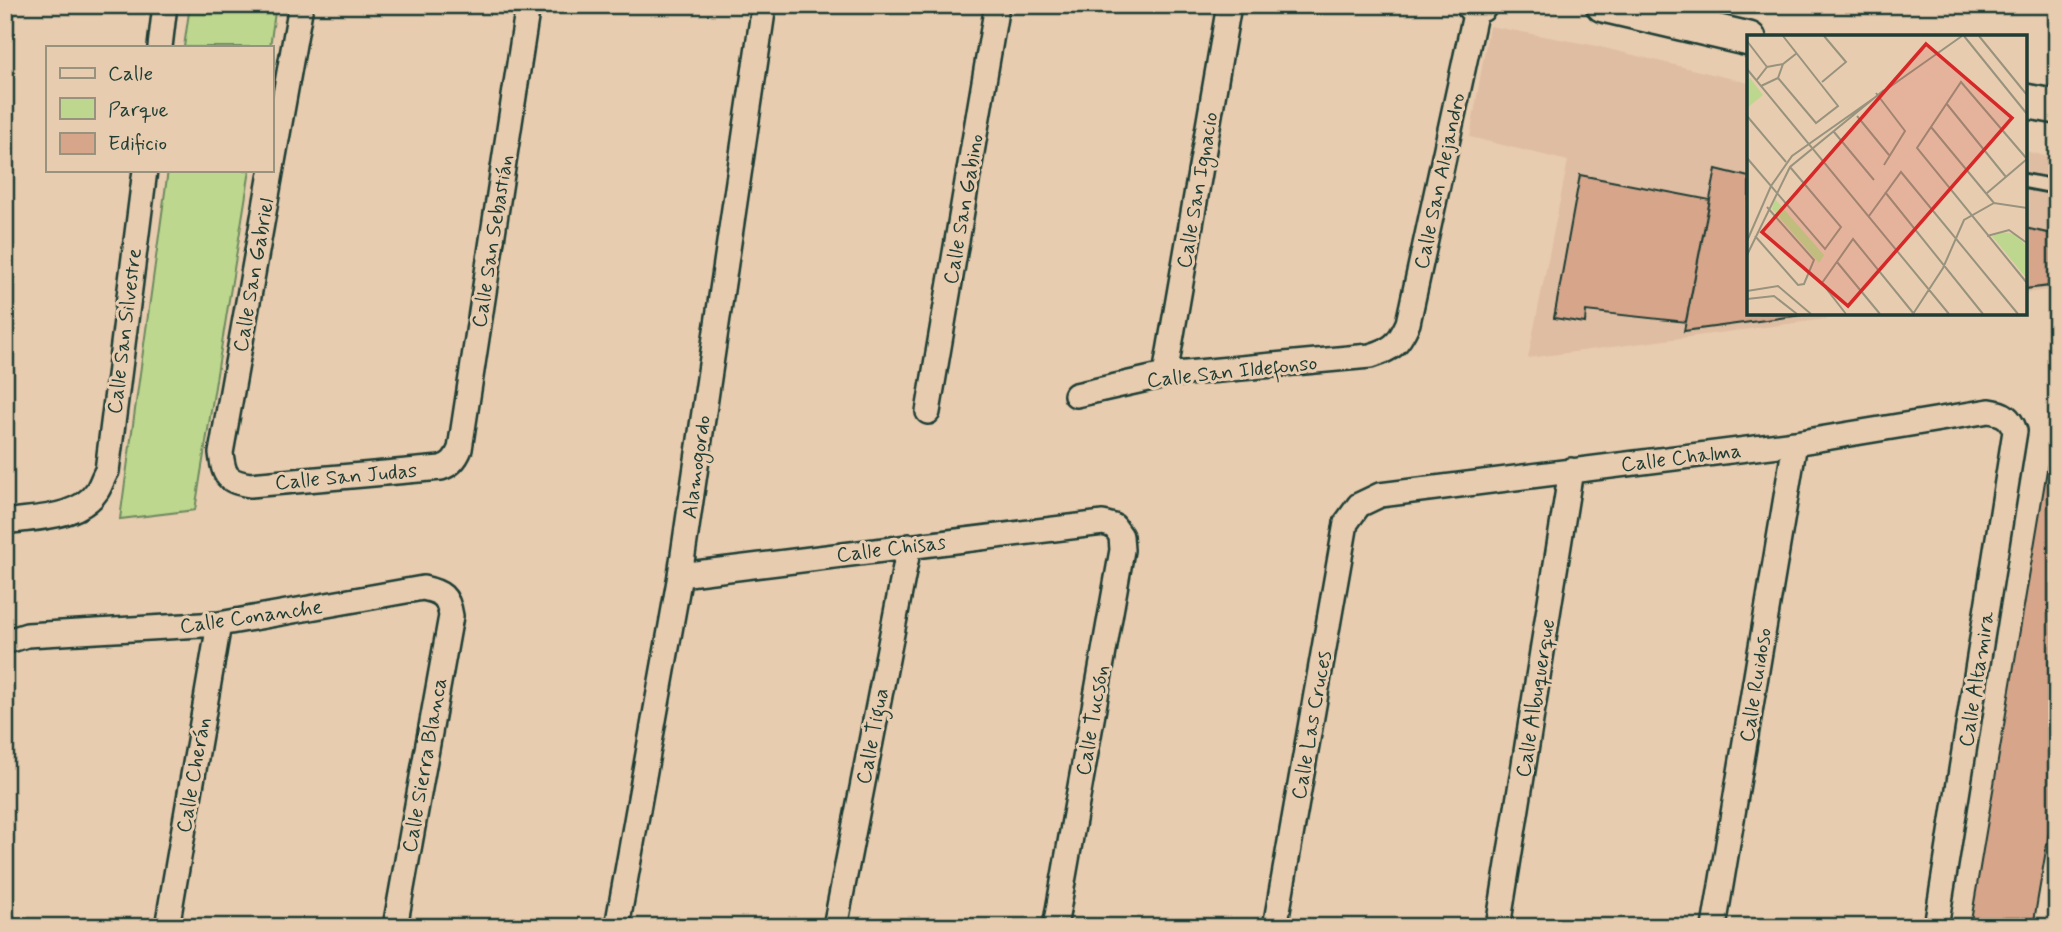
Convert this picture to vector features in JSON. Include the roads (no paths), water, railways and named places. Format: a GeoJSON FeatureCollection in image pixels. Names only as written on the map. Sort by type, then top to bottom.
{"type":"FeatureCollection","features":[{"type":"Feature","properties":{"kind":"street"},"geometry":{"type":"LineString","coordinates":[[160,46],[165,5]]}},
{"type":"Feature","properties":{"kind":"street","name":"Calle San Gabriel"},"geometry":{"type":"LineString","coordinates":[[273,162],[301,5]]}},
{"type":"Feature","properties":{"kind":"street","name":"Calle San Sebastián"},"geometry":{"type":"LineString","coordinates":[[441,468],[449,466],[460,449],[528,5]]}},
{"type":"Feature","properties":{"kind":"street","name":"Alamogordo"},"geometry":{"type":"LineString","coordinates":[[617,927],[680,575],[764,5]]}},
{"type":"Feature","properties":{"kind":"street","name":"Calle San Gabino"},"geometry":{"type":"LineString","coordinates":[[928,412],[997,5]]}},
{"type":"Feature","properties":{"kind":"street","name":"Calle San Ignacio"},"geometry":{"type":"LineString","coordinates":[[1165,375],[1229,5]]}},
{"type":"Feature","properties":{"kind":"street","name":"Calle San Alejandro"},"geometry":{"type":"LineString","coordinates":[[1389,351],[1401,340],[1408,323],[1477,5]]}},
{"type":"Feature","properties":{"kind":"street"},"geometry":{"type":"LineString","coordinates":[[1603,5],[1747,39]]}},
{"type":"Feature","properties":{"kind":"street"},"geometry":{"type":"LineString","coordinates":[[2027,101],[2057,107]]}},
{"type":"Feature","properties":{"kind":"street","name":"Calle San Silvestre"},"geometry":{"type":"LineString","coordinates":[[5,522],[72,511],[84,505],[97,491],[107,471],[145,172]]}},
{"type":"Feature","properties":{"kind":"street","name":"Calle San Gabriel"},"geometry":{"type":"LineString","coordinates":[[250,485],[233,482],[223,471],[221,453],[271,172]]}},
{"type":"Feature","properties":{"kind":"street","name":"Calle San Ildefonso"},"geometry":{"type":"LineString","coordinates":[[1076,395],[1165,375],[1370,356],[1389,351]]}},
{"type":"Feature","properties":{"kind":"street","name":"Calle Chalma"},"geometry":{"type":"LineString","coordinates":[[1346,523],[1359,505],[1380,495],[1795,443],[1989,411],[2003,413],[2011,421],[2015,431]]}},
{"type":"Feature","properties":{"kind":"street","name":"Calle Altamira"},"geometry":{"type":"LineString","coordinates":[[1936,927],[2015,431]]}},
{"type":"Feature","properties":{"kind":"street","name":"Calle Ruidoso"},"geometry":{"type":"LineString","coordinates":[[1714,927],[1795,443]]}},
{"type":"Feature","properties":{"kind":"street","name":"Calle San Judas"},"geometry":{"type":"LineString","coordinates":[[250,485],[441,468]]}},
{"type":"Feature","properties":{"kind":"street","name":"Calle Albuquerque"},"geometry":{"type":"LineString","coordinates":[[1498,927],[1571,470]]}},
{"type":"Feature","properties":{"kind":"street","name":"Calle Chisas"},"geometry":{"type":"LineString","coordinates":[[680,575],[1103,523]]}},
{"type":"Feature","properties":{"kind":"street","name":"Calle Tucsón"},"geometry":{"type":"LineString","coordinates":[[1055,927],[1122,550],[1121,537],[1114,526],[1103,523]]}},
{"type":"Feature","properties":{"kind":"street","name":"Calle Las Cruces"},"geometry":{"type":"LineString","coordinates":[[1275,927],[1346,523]]}},
{"type":"Feature","properties":{"kind":"street","name":"Calle Tigua"},"geometry":{"type":"LineString","coordinates":[[835,927],[909,546]]}},
{"type":"Feature","properties":{"kind":"street","name":"Calle Conanche"},"geometry":{"type":"LineString","coordinates":[[6,642],[27,635],[219,624],[423,588],[438,591],[449,603]]}},
{"type":"Feature","properties":{"kind":"street","name":"Calle Sierra Blanca"},"geometry":{"type":"LineString","coordinates":[[395,927],[450,616],[449,603]]}},
{"type":"Feature","properties":{"kind":"street","name":"Calle Cherán"},"geometry":{"type":"LineString","coordinates":[[167,927],[219,624]]}},
{"type":"Feature","properties":{"kind":"lane"},"geometry":{"type":"LineString","coordinates":[[2027,181],[2057,187]]}}]}
